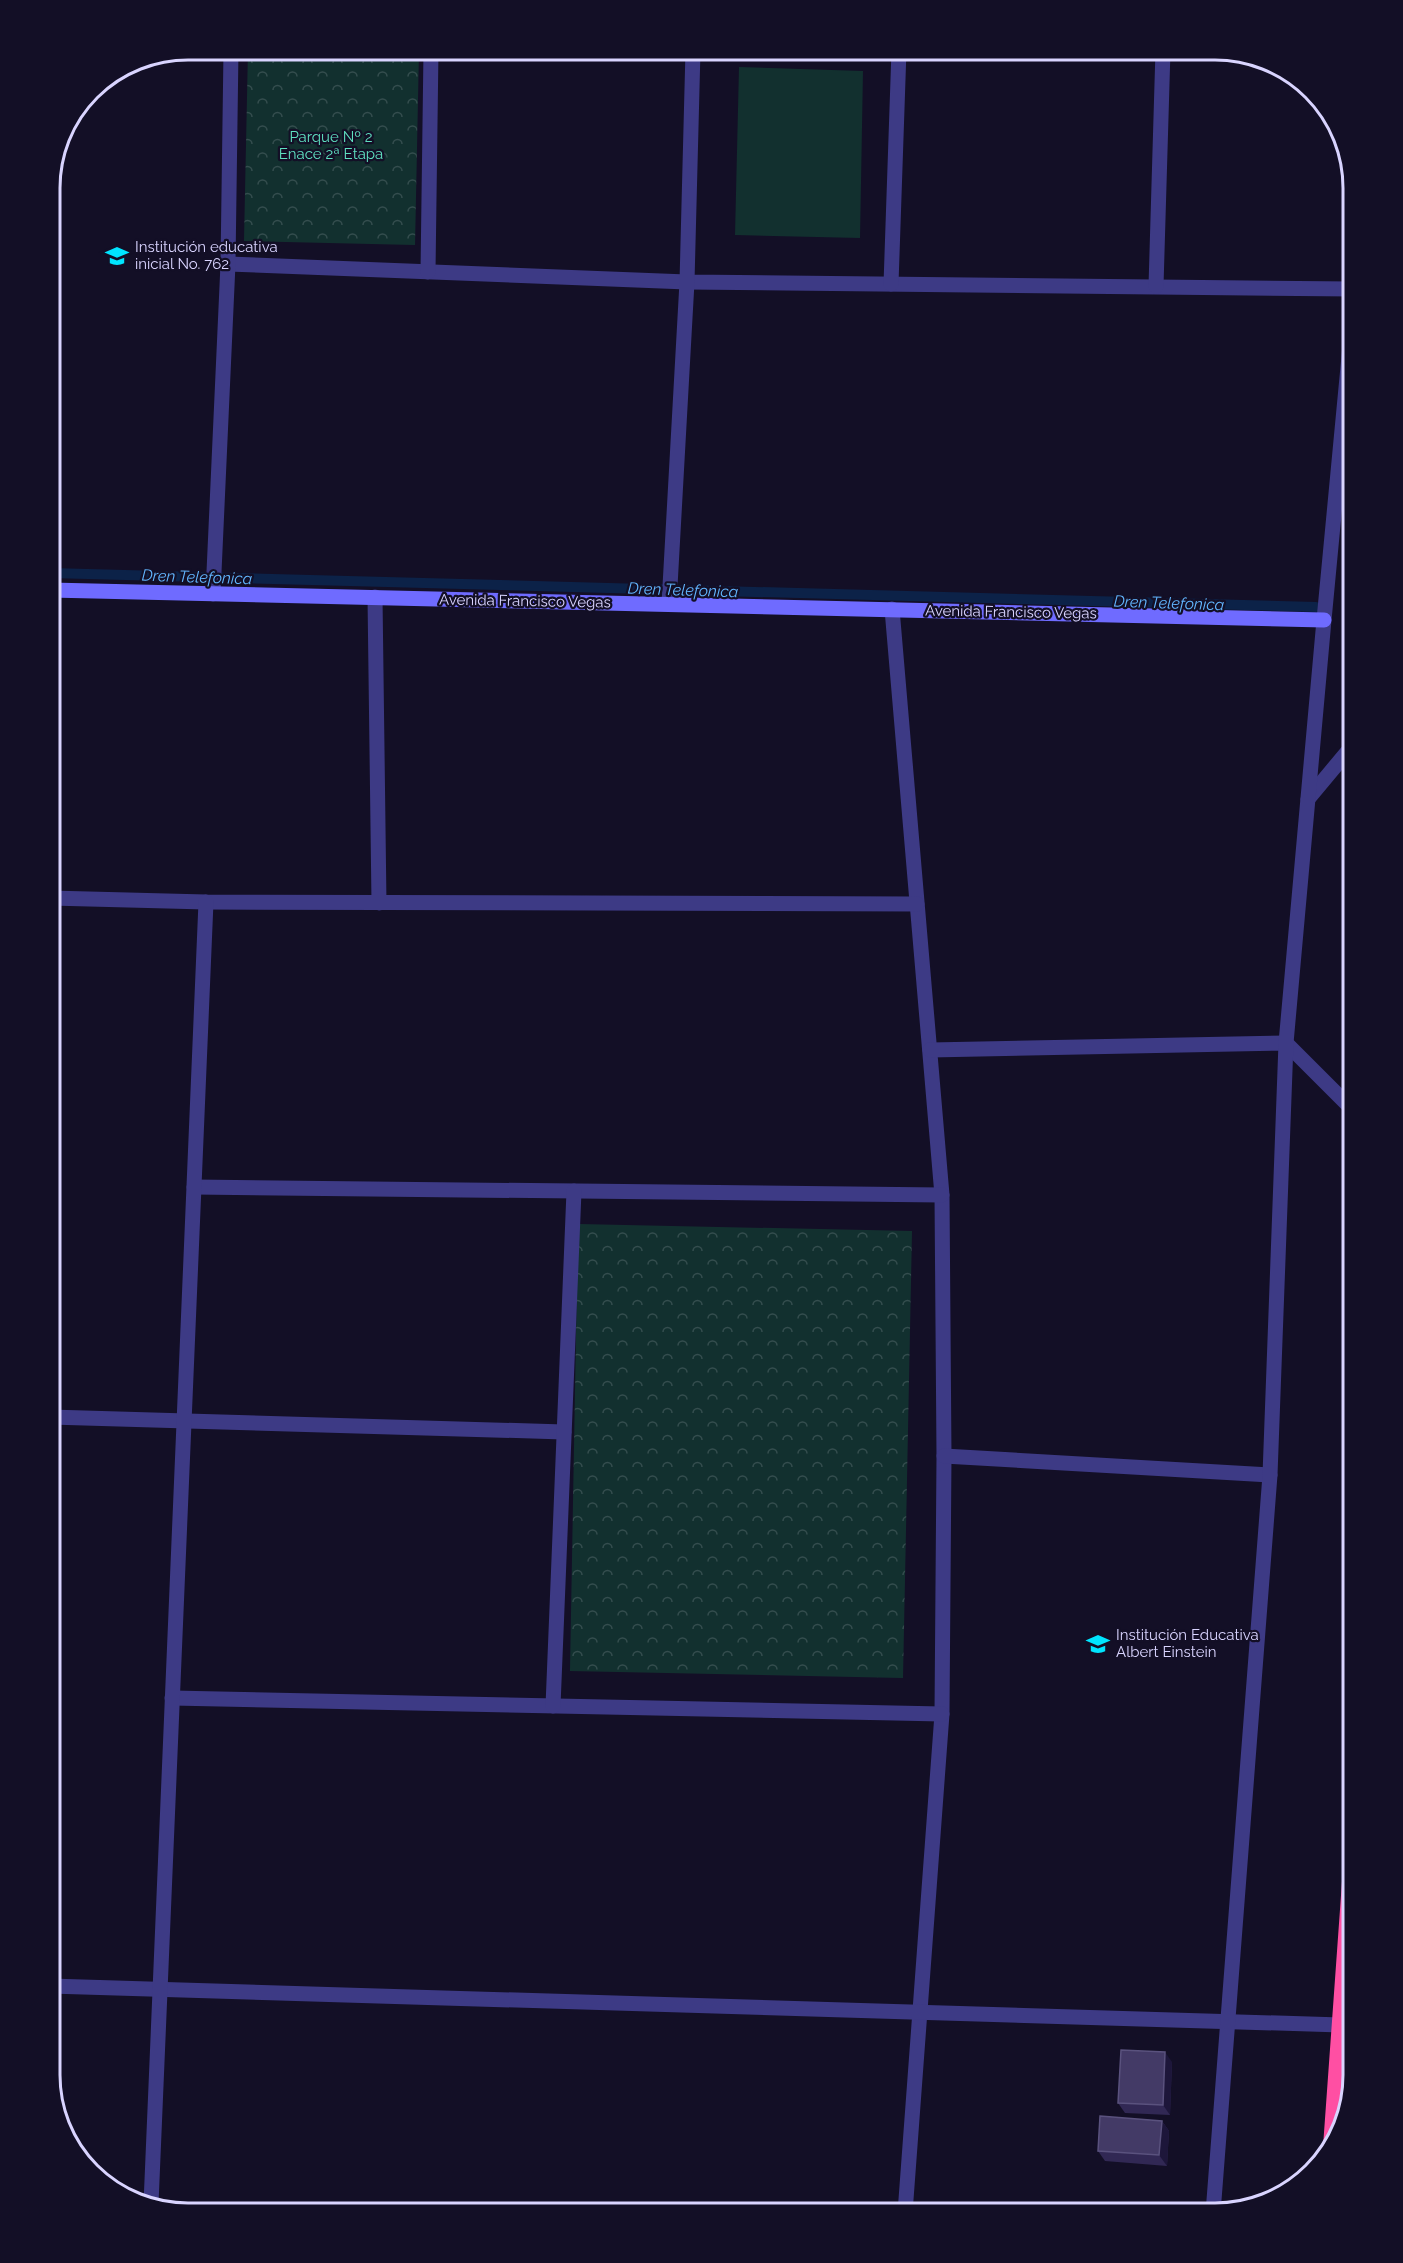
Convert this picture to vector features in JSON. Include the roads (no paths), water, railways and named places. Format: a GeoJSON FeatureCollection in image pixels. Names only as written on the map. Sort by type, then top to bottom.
{"type":"FeatureCollection","features":[{"type":"Feature","properties":{"kind":"highway"},"geometry":{"type":"LineString","coordinates":[[1334,2122],[1343,1996]]}},
{"type":"Feature","properties":{"kind":"street"},"geometry":{"type":"LineString","coordinates":[[213,594],[228,264],[231,60]]}},
{"type":"Feature","properties":{"kind":"street"},"geometry":{"type":"LineString","coordinates":[[428,272],[431,60]]}},
{"type":"Feature","properties":{"kind":"street"},"geometry":{"type":"LineString","coordinates":[[669,604],[687,282],[693,60]]}},
{"type":"Feature","properties":{"kind":"street"},"geometry":{"type":"LineString","coordinates":[[891,284],[898,60]]}},
{"type":"Feature","properties":{"kind":"street"},"geometry":{"type":"LineString","coordinates":[[1156,286],[1162,60]]}},
{"type":"Feature","properties":{"kind":"street"},"geometry":{"type":"LineString","coordinates":[[228,264],[687,282],[1343,289]]}},
{"type":"Feature","properties":{"kind":"street"},"geometry":{"type":"LineString","coordinates":[[1214,2203],[1270,1475],[1286,1043],[1343,420]]}},
{"type":"Feature","properties":{"kind":"street","name":"Avenida Francisco Vegas"},"geometry":{"type":"LineString","coordinates":[[60,590],[1324,620]]}},
{"type":"Feature","properties":{"kind":"street"},"geometry":{"type":"LineString","coordinates":[[375,597],[379,903]]}},
{"type":"Feature","properties":{"kind":"street"},"geometry":{"type":"LineString","coordinates":[[892,609],[942,1195],[944,1456],[942,1714],[918,2012],[906,2203]]}},
{"type":"Feature","properties":{"kind":"street"},"geometry":{"type":"LineString","coordinates":[[1308,799],[1343,757]]}},
{"type":"Feature","properties":{"kind":"street"},"geometry":{"type":"LineString","coordinates":[[60,898],[206,902],[917,904]]}},
{"type":"Feature","properties":{"kind":"street"},"geometry":{"type":"LineString","coordinates":[[151,2197],[206,902]]}},
{"type":"Feature","properties":{"kind":"street"},"geometry":{"type":"LineString","coordinates":[[930,1050],[1286,1043],[1343,1100]]}},
{"type":"Feature","properties":{"kind":"street"},"geometry":{"type":"LineString","coordinates":[[194,1187],[942,1195]]}},
{"type":"Feature","properties":{"kind":"street"},"geometry":{"type":"LineString","coordinates":[[553,1706],[574,1191]]}},
{"type":"Feature","properties":{"kind":"street"},"geometry":{"type":"LineString","coordinates":[[60,1417],[564,1432]]}},
{"type":"Feature","properties":{"kind":"street"},"geometry":{"type":"LineString","coordinates":[[944,1456],[1270,1475]]}},
{"type":"Feature","properties":{"kind":"street"},"geometry":{"type":"LineString","coordinates":[[172,1698],[942,1714]]}},
{"type":"Feature","properties":{"kind":"street"},"geometry":{"type":"LineString","coordinates":[[60,1986],[1341,2025]]}},
{"type":"Feature","properties":{"kind":"waterway","name":"Dren Telefonica"},"geometry":{"type":"LineString","coordinates":[[60,573],[1316,607]]}},
{"type":"Feature","properties":{"kind":"place","name":"Institución educativa inicial No. 762"},"geometry":{"type":"Point","coordinates":[117,256]}},
{"type":"Feature","properties":{"kind":"place","name":"Institución Educativa Albert Einstein"},"geometry":{"type":"Point","coordinates":[1098,1644]}},
{"type":"Feature","properties":{"kind":"park label","name":"Parque Nº 2 Enace 2ª Etapa"},"geometry":{"type":"Point","coordinates":[331,146]}}]}
